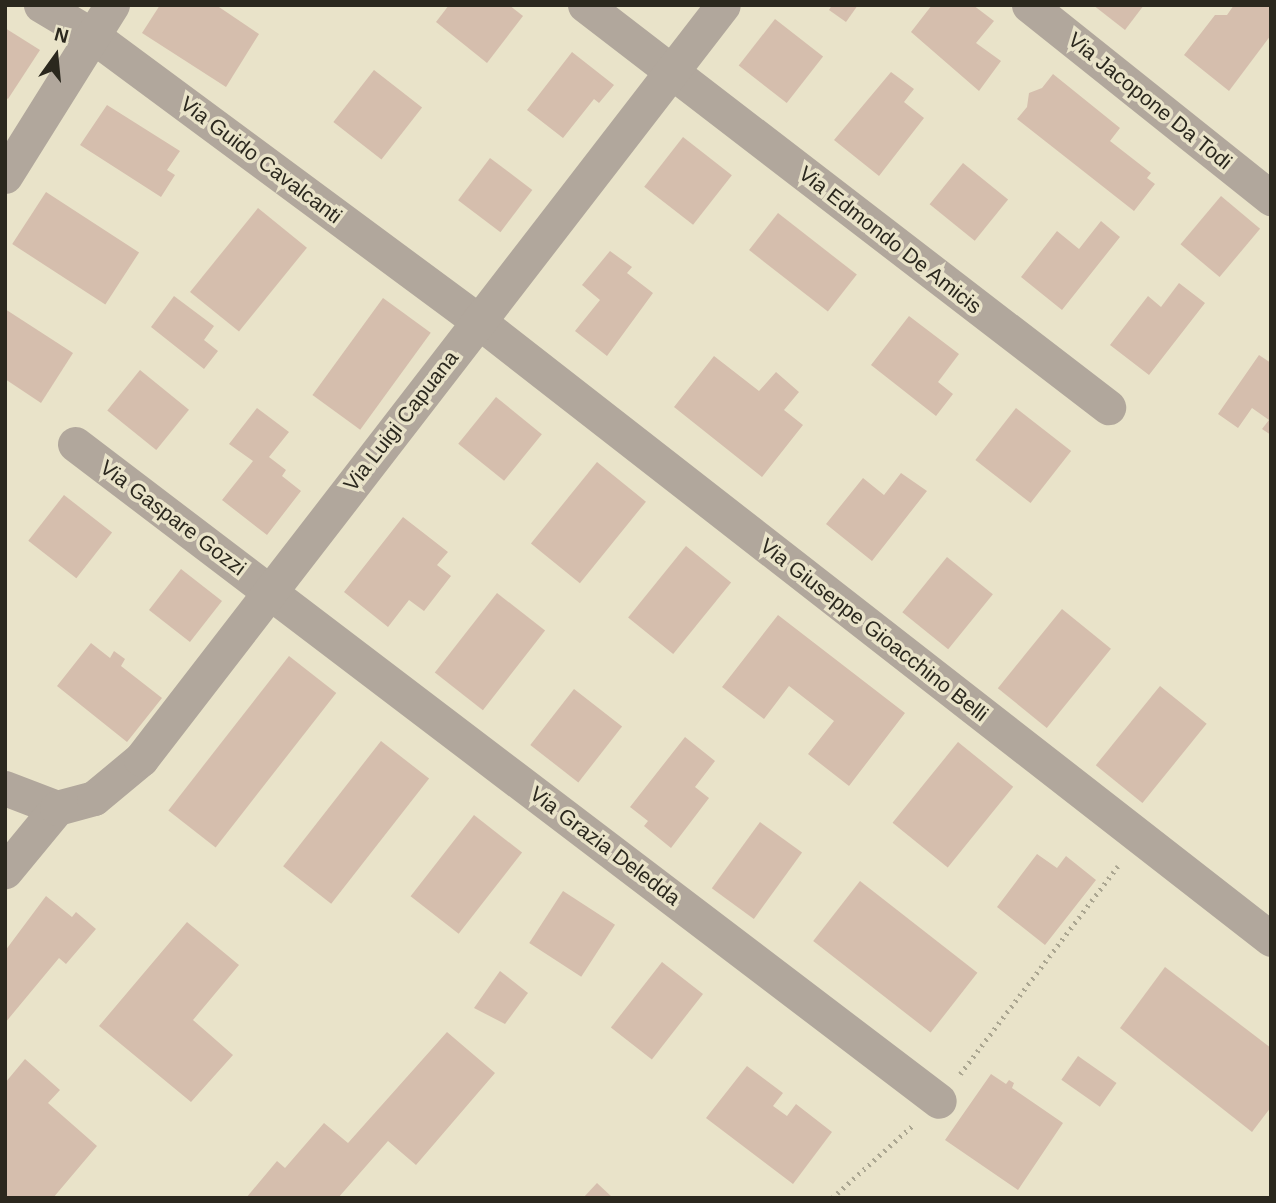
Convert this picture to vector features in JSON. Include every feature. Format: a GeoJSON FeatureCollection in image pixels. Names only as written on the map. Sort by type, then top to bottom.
{"type":"FeatureCollection","features":[{"type":"Feature","properties":{"kind":"street","name":"Via Guido Cavalcanti"},"geometry":{"type":"LineString","coordinates":[[41,5],[93,36],[478,321]]}},
{"type":"Feature","properties":{"kind":"street"},"geometry":{"type":"LineString","coordinates":[[5,176],[112,5]]}},
{"type":"Feature","properties":{"kind":"street","name":"Via Edmondo De Amicis"},"geometry":{"type":"LineString","coordinates":[[584,5],[1108,407]]}},
{"type":"Feature","properties":{"kind":"street","name":"Via Luigi Capuana"},"geometry":{"type":"LineString","coordinates":[[57,808],[94,797],[141,759],[723,5]]}},
{"type":"Feature","properties":{"kind":"street","name":"Via Jacopone Da Todi"},"geometry":{"type":"LineString","coordinates":[[1029,5],[1271,198]]}},
{"type":"Feature","properties":{"kind":"street","name":"Via Giuseppe Gioacchino Belli"},"geometry":{"type":"LineString","coordinates":[[478,321],[1271,939]]}},
{"type":"Feature","properties":{"kind":"street","name":"Via Gaspare Gozzi"},"geometry":{"type":"LineString","coordinates":[[75,444],[270,592]]}},
{"type":"Feature","properties":{"kind":"street","name":"Via Grazia Deledda"},"geometry":{"type":"LineString","coordinates":[[270,592],[939,1101]]}},
{"type":"Feature","properties":{"kind":"street"},"geometry":{"type":"LineString","coordinates":[[5,788],[57,808],[5,871]]}},
{"type":"Feature","properties":{"kind":"path"},"geometry":{"type":"LineString","coordinates":[[832,1198],[939,1101],[1140,837]]}},
{"type":"Feature","properties":{"kind":"building"},"geometry":{"type":"Polygon","coordinates":[[[160,5],[216,5],[259,34],[226,87],[142,33],[160,5]]]}},
{"type":"Feature","properties":{"kind":"building"},"geometry":{"type":"Polygon","coordinates":[[[449,5],[509,5],[523,16],[487,63],[436,22],[449,5]]]}},
{"type":"Feature","properties":{"kind":"building"},"geometry":{"type":"Polygon","coordinates":[[[832,5],[858,5],[846,22],[829,10],[832,5]]]}},
{"type":"Feature","properties":{"kind":"building"},"geometry":{"type":"Polygon","coordinates":[[[932,5],[973,5],[994,21],[976,43],[1001,61],[979,91],[911,32],[932,5]]]}},
{"type":"Feature","properties":{"kind":"building"},"geometry":{"type":"Polygon","coordinates":[[[1093,5],[1144,5],[1125,30],[1093,5]]]}},
{"type":"Feature","properties":{"kind":"building"},"geometry":{"type":"Polygon","coordinates":[[[1234,5],[1271,5],[1271,35],[1229,91],[1184,55],[1215,15],[1227,15],[1234,5]]]}},
{"type":"Feature","properties":{"kind":"building"},"geometry":{"type":"Polygon","coordinates":[[[775,19],[823,57],[787,103],[739,65],[775,19]]]}},
{"type":"Feature","properties":{"kind":"building"},"geometry":{"type":"Polygon","coordinates":[[[5,28],[40,50],[8,99],[5,97],[5,28]]]}},
{"type":"Feature","properties":{"kind":"building"},"geometry":{"type":"Polygon","coordinates":[[[572,52],[614,85],[599,103],[594,99],[563,138],[527,110],[572,52]]]}},
{"type":"Feature","properties":{"kind":"building"},"geometry":{"type":"Polygon","coordinates":[[[374,70],[422,108],[381,160],[333,122],[374,70]]]}},
{"type":"Feature","properties":{"kind":"building"},"geometry":{"type":"Polygon","coordinates":[[[891,72],[914,89],[904,102],[924,118],[879,176],[834,140],[891,72]]]}},
{"type":"Feature","properties":{"kind":"building"},"geometry":{"type":"Polygon","coordinates":[[[1053,74],[1120,128],[1110,141],[1151,173],[1147,178],[1155,184],[1134,211],[1017,119],[1027,107],[1029,93],[1042,88],[1053,74]]]}},
{"type":"Feature","properties":{"kind":"building"},"geometry":{"type":"Polygon","coordinates":[[[107,105],[180,151],[167,170],[175,175],[161,197],[80,145],[107,105]]]}},
{"type":"Feature","properties":{"kind":"building"},"geometry":{"type":"Polygon","coordinates":[[[683,137],[732,175],[693,225],[644,187],[683,137]]]}},
{"type":"Feature","properties":{"kind":"building"},"geometry":{"type":"Polygon","coordinates":[[[490,158],[532,190],[500,232],[458,200],[490,158]]]}},
{"type":"Feature","properties":{"kind":"building"},"geometry":{"type":"Polygon","coordinates":[[[963,163],[1008,200],[975,241],[930,204],[963,163]]]}},
{"type":"Feature","properties":{"kind":"building"},"geometry":{"type":"Polygon","coordinates":[[[46,192],[139,252],[105,304],[12,244],[46,192]]]}},
{"type":"Feature","properties":{"kind":"building"},"geometry":{"type":"Polygon","coordinates":[[[1221,196],[1260,229],[1220,277],[1181,244],[1221,196]]]}},
{"type":"Feature","properties":{"kind":"building"},"geometry":{"type":"Polygon","coordinates":[[[258,208],[307,248],[239,332],[190,292],[258,208]]]}},
{"type":"Feature","properties":{"kind":"building"},"geometry":{"type":"Polygon","coordinates":[[[778,213],[857,275],[828,312],[749,250],[778,213]]]}},
{"type":"Feature","properties":{"kind":"building"},"geometry":{"type":"Polygon","coordinates":[[[1101,221],[1120,237],[1062,310],[1021,277],[1057,231],[1079,249],[1101,221]]]}},
{"type":"Feature","properties":{"kind":"building"},"geometry":{"type":"Polygon","coordinates":[[[610,251],[632,267],[627,273],[653,293],[607,356],[575,331],[600,300],[582,285],[610,251]]]}},
{"type":"Feature","properties":{"kind":"building"},"geometry":{"type":"Polygon","coordinates":[[[1179,283],[1205,303],[1149,375],[1110,345],[1148,296],[1161,307],[1179,283]]]}},
{"type":"Feature","properties":{"kind":"building"},"geometry":{"type":"Polygon","coordinates":[[[174,296],[214,326],[204,340],[218,351],[204,369],[151,327],[174,296]]]}},
{"type":"Feature","properties":{"kind":"building"},"geometry":{"type":"Polygon","coordinates":[[[383,298],[431,333],[360,430],[312,395],[383,298]]]}},
{"type":"Feature","properties":{"kind":"building"},"geometry":{"type":"Polygon","coordinates":[[[5,309],[73,353],[41,403],[5,379],[5,309]]]}},
{"type":"Feature","properties":{"kind":"building"},"geometry":{"type":"Polygon","coordinates":[[[909,316],[959,354],[938,382],[953,394],[936,416],[871,365],[909,316]]]}},
{"type":"Feature","properties":{"kind":"building"},"geometry":{"type":"Polygon","coordinates":[[[1259,355],[1271,363],[1271,435],[1262,429],[1269,420],[1252,408],[1238,428],[1218,414],[1259,355]]]}},
{"type":"Feature","properties":{"kind":"building"},"geometry":{"type":"Polygon","coordinates":[[[714,356],[759,391],[776,372],[799,392],[784,410],[803,425],[762,477],[674,407],[714,356]]]}},
{"type":"Feature","properties":{"kind":"building"},"geometry":{"type":"Polygon","coordinates":[[[140,370],[189,410],[156,450],[107,410],[140,370]]]}},
{"type":"Feature","properties":{"kind":"building"},"geometry":{"type":"Polygon","coordinates":[[[496,397],[542,434],[504,481],[458,444],[496,397]]]}},
{"type":"Feature","properties":{"kind":"building"},"geometry":{"type":"Polygon","coordinates":[[[257,408],[289,432],[269,457],[286,470],[282,476],[301,491],[267,535],[222,500],[253,461],[229,444],[257,408]]]}},
{"type":"Feature","properties":{"kind":"building"},"geometry":{"type":"Polygon","coordinates":[[[1016,408],[1071,451],[1031,503],[975,460],[1016,408]]]}},
{"type":"Feature","properties":{"kind":"building"},"geometry":{"type":"Polygon","coordinates":[[[597,462],[646,502],[580,583],[531,544],[597,462]]]}},
{"type":"Feature","properties":{"kind":"building"},"geometry":{"type":"Polygon","coordinates":[[[901,473],[927,491],[872,561],[826,524],[863,478],[884,495],[901,473]]]}},
{"type":"Feature","properties":{"kind":"building"},"geometry":{"type":"Polygon","coordinates":[[[64,495],[112,533],[76,578],[28,541],[64,495]]]}},
{"type":"Feature","properties":{"kind":"building"},"geometry":{"type":"Polygon","coordinates":[[[403,517],[448,552],[437,565],[451,576],[424,611],[409,600],[388,627],[344,592],[403,517]]]}},
{"type":"Feature","properties":{"kind":"building"},"geometry":{"type":"Polygon","coordinates":[[[686,546],[731,583],[673,654],[628,617],[686,546]]]}},
{"type":"Feature","properties":{"kind":"building"},"geometry":{"type":"Polygon","coordinates":[[[947,557],[993,594],[948,649],[902,612],[947,557]]]}},
{"type":"Feature","properties":{"kind":"building"},"geometry":{"type":"Polygon","coordinates":[[[181,569],[222,601],[190,642],[149,610],[181,569]]]}},
{"type":"Feature","properties":{"kind":"building"},"geometry":{"type":"Polygon","coordinates":[[[497,593],[545,631],[483,710],[435,673],[497,593]]]}},
{"type":"Feature","properties":{"kind":"building"},"geometry":{"type":"Polygon","coordinates":[[[1062,609],[1111,649],[1047,728],[998,688],[1062,609]]]}},
{"type":"Feature","properties":{"kind":"building"},"geometry":{"type":"Polygon","coordinates":[[[778,615],[905,713],[849,786],[808,754],[834,721],[789,686],[764,719],[722,687],[778,615]]]}},
{"type":"Feature","properties":{"kind":"building"},"geometry":{"type":"Polygon","coordinates":[[[91,643],[110,658],[114,651],[125,659],[121,666],[162,698],[127,742],[57,686],[91,643]]]}},
{"type":"Feature","properties":{"kind":"building"},"geometry":{"type":"Polygon","coordinates":[[[289,656],[336,693],[216,847],[168,810],[289,656]]]}},
{"type":"Feature","properties":{"kind":"building"},"geometry":{"type":"Polygon","coordinates":[[[1160,686],[1207,724],[1142,803],[1096,765],[1160,686]]]}},
{"type":"Feature","properties":{"kind":"building"},"geometry":{"type":"Polygon","coordinates":[[[574,689],[622,727],[578,783],[530,745],[574,689]]]}},
{"type":"Feature","properties":{"kind":"building"},"geometry":{"type":"Polygon","coordinates":[[[685,737],[715,761],[695,787],[709,798],[671,848],[644,826],[648,821],[630,807],[685,737]]]}},
{"type":"Feature","properties":{"kind":"building"},"geometry":{"type":"Polygon","coordinates":[[[381,741],[429,779],[331,904],[283,866],[381,741]]]}},
{"type":"Feature","properties":{"kind":"building"},"geometry":{"type":"Polygon","coordinates":[[[958,742],[1013,787],[948,868],[893,823],[958,742]]]}},
{"type":"Feature","properties":{"kind":"building"},"geometry":{"type":"Polygon","coordinates":[[[474,815],[522,853],[459,934],[411,896],[474,815]]]}},
{"type":"Feature","properties":{"kind":"building"},"geometry":{"type":"Polygon","coordinates":[[[760,822],[802,853],[754,919],[712,888],[760,822]]]}},
{"type":"Feature","properties":{"kind":"building"},"geometry":{"type":"Polygon","coordinates":[[[1037,854],[1057,868],[1066,856],[1096,880],[1045,945],[997,907],[1037,854]]]}},
{"type":"Feature","properties":{"kind":"building"},"geometry":{"type":"Polygon","coordinates":[[[860,881],[977,973],[931,1033],[813,941],[860,881]]]}},
{"type":"Feature","properties":{"kind":"building"},"geometry":{"type":"Polygon","coordinates":[[[563,891],[615,925],[581,977],[529,943],[563,891]]]}},
{"type":"Feature","properties":{"kind":"building"},"geometry":{"type":"Polygon","coordinates":[[[46,896],[72,917],[76,912],[96,929],[66,964],[59,958],[5,1023],[5,951],[46,896]]]}},
{"type":"Feature","properties":{"kind":"building"},"geometry":{"type":"Polygon","coordinates":[[[187,922],[239,965],[193,1020],[233,1055],[191,1102],[99,1026],[187,922]]]}},
{"type":"Feature","properties":{"kind":"building"},"geometry":{"type":"Polygon","coordinates":[[[662,962],[703,994],[652,1059],[611,1027],[662,962]]]}},
{"type":"Feature","properties":{"kind":"building"},"geometry":{"type":"Polygon","coordinates":[[[1165,967],[1271,1048],[1271,1107],[1252,1132],[1120,1028],[1165,967]]]}},
{"type":"Feature","properties":{"kind":"building"},"geometry":{"type":"Polygon","coordinates":[[[500,971],[528,993],[505,1024],[474,1008],[500,971]]]}},
{"type":"Feature","properties":{"kind":"building"},"geometry":{"type":"Polygon","coordinates":[[[447,1032],[495,1073],[416,1165],[388,1141],[338,1198],[246,1198],[277,1161],[285,1168],[324,1123],[348,1143],[447,1032]]]}},
{"type":"Feature","properties":{"kind":"building"},"geometry":{"type":"Polygon","coordinates":[[[1078,1056],[1117,1083],[1100,1107],[1061,1080],[1078,1056]]]}},
{"type":"Feature","properties":{"kind":"building"},"geometry":{"type":"Polygon","coordinates":[[[25,1059],[60,1090],[48,1103],[97,1146],[53,1198],[5,1198],[5,1083],[25,1059]]]}},
{"type":"Feature","properties":{"kind":"building"},"geometry":{"type":"Polygon","coordinates":[[[747,1066],[783,1093],[773,1106],[787,1116],[796,1104],[832,1132],[793,1184],[706,1118],[747,1066]]]}},
{"type":"Feature","properties":{"kind":"building"},"geometry":{"type":"Polygon","coordinates":[[[991,1074],[1006,1084],[1009,1080],[1014,1083],[1012,1088],[1063,1123],[1018,1190],[945,1140],[991,1074]]]}},
{"type":"Feature","properties":{"kind":"building"},"geometry":{"type":"Polygon","coordinates":[[[597,1183],[613,1198],[583,1198],[597,1183]]]}}]}
